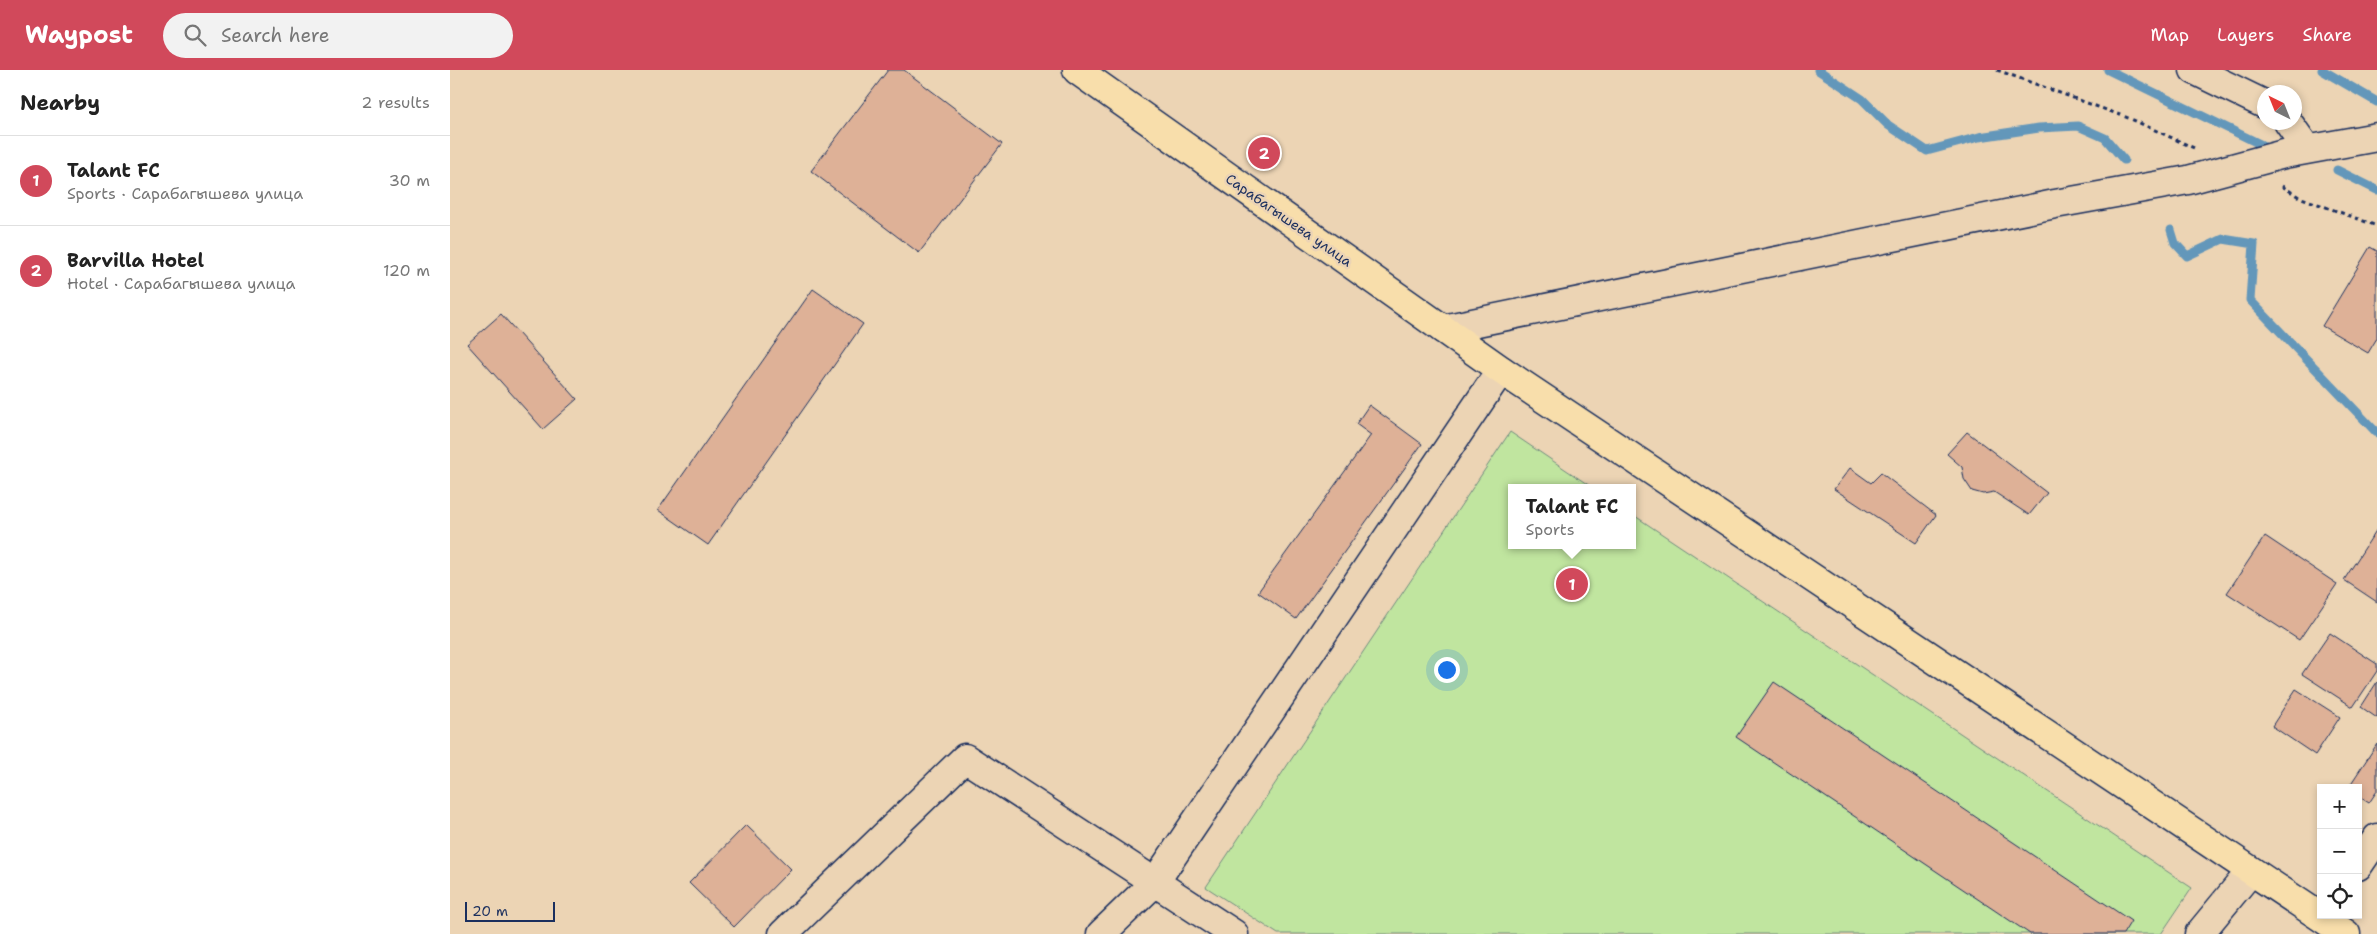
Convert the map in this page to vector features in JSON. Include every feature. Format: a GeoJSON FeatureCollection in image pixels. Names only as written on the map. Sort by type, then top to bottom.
{"type":"FeatureCollection","features":[{"type":"Feature","properties":{"kind":"main road","name":"Сарабагышева улица"},"geometry":{"type":"LineString","coordinates":[[1077,70],[1500,370],[2251,871],[2317,913]]}},
{"type":"Feature","properties":{"kind":"main road","name":"Сарабагышева улица"},"geometry":{"type":"LineString","coordinates":[[2327,919],[2346,934]]}},
{"type":"Feature","properties":{"kind":"street"},"geometry":{"type":"LineString","coordinates":[[2194,70],[2257,101]]}},
{"type":"Feature","properties":{"kind":"street"},"geometry":{"type":"LineString","coordinates":[[2290,130],[2295,151]]}},
{"type":"Feature","properties":{"kind":"street"},"geometry":{"type":"LineString","coordinates":[[1443,329],[2055,204],[2188,180],[2295,151],[2377,137]]}},
{"type":"Feature","properties":{"kind":"street"},"geometry":{"type":"LineString","coordinates":[[1101,934],[1155,882],[1500,370]]}},
{"type":"Feature","properties":{"kind":"street"},"geometry":{"type":"LineString","coordinates":[[783,934],[965,758],[1234,934]]}},
{"type":"Feature","properties":{"kind":"street"},"geometry":{"type":"LineString","coordinates":[[2362,860],[2377,838]]}},
{"type":"Feature","properties":{"kind":"street"},"geometry":{"type":"LineString","coordinates":[[2199,934],[2251,871]]}},
{"type":"Feature","properties":{"kind":"path"},"geometry":{"type":"LineString","coordinates":[[1998,70],[2131,119],[2193,147]]}},
{"type":"Feature","properties":{"kind":"path"},"geometry":{"type":"LineString","coordinates":[[2247,164],[2299,197],[2377,226]]}},
{"type":"Feature","properties":{"kind":"green space"},"geometry":{"type":"Polygon","coordinates":[[[1510,432],[1587,484],[1508,484],[1508,549],[1636,549],[1636,517],[2192,888],[2161,934],[1278,934],[1206,887],[1510,432]]]}},
{"type":"Feature","properties":{"kind":"building"},"geometry":{"type":"Polygon","coordinates":[[[888,70],[904,70],[1002,144],[919,253],[811,171],[888,70]]]}},
{"type":"Feature","properties":{"kind":"building"},"geometry":{"type":"Polygon","coordinates":[[[2370,247],[2377,251],[2377,338],[2368,353],[2322,326],[2370,247]]]}},
{"type":"Feature","properties":{"kind":"building"},"geometry":{"type":"Polygon","coordinates":[[[813,289],[863,324],[708,545],[658,510],[813,289]]]}},
{"type":"Feature","properties":{"kind":"building"},"geometry":{"type":"Polygon","coordinates":[[[501,314],[577,399],[543,429],[467,344],[501,314]]]}},
{"type":"Feature","properties":{"kind":"building"},"geometry":{"type":"Polygon","coordinates":[[[1369,405],[1422,444],[1296,619],[1258,592],[1371,435],[1356,424],[1369,405]]]}},
{"type":"Feature","properties":{"kind":"building"},"geometry":{"type":"Polygon","coordinates":[[[1967,432],[2047,493],[2029,515],[1994,492],[1983,494],[1972,491],[1964,479],[1962,467],[1947,454],[1967,432]]]}},
{"type":"Feature","properties":{"kind":"building"},"geometry":{"type":"Polygon","coordinates":[[[1850,468],[1871,483],[1881,473],[1936,515],[1916,543],[1834,489],[1850,468]]]}},
{"type":"Feature","properties":{"kind":"building"},"geometry":{"type":"Polygon","coordinates":[[[2377,529],[2377,602],[2344,580],[2377,529]]]}},
{"type":"Feature","properties":{"kind":"building"},"geometry":{"type":"Polygon","coordinates":[[[2265,536],[2337,584],[2299,640],[2227,593],[2265,536]]]}},
{"type":"Feature","properties":{"kind":"building"},"geometry":{"type":"Polygon","coordinates":[[[2330,633],[2377,664],[2377,671],[2353,707],[2302,674],[2330,633]]]}},
{"type":"Feature","properties":{"kind":"building"},"geometry":{"type":"Polygon","coordinates":[[[1774,682],[2131,921],[2123,934],[2030,934],[1736,737],[1774,682]]]}},
{"type":"Feature","properties":{"kind":"building"},"geometry":{"type":"Polygon","coordinates":[[[2377,682],[2377,718],[2361,707],[2377,682]]]}},
{"type":"Feature","properties":{"kind":"building"},"geometry":{"type":"Polygon","coordinates":[[[2296,689],[2340,717],[2315,755],[2272,726],[2296,689]]]}},
{"type":"Feature","properties":{"kind":"building"},"geometry":{"type":"Polygon","coordinates":[[[2377,744],[2377,791],[2369,803],[2362,799],[2362,784],[2351,784],[2377,744]]]}},
{"type":"Feature","properties":{"kind":"building"},"geometry":{"type":"Polygon","coordinates":[[[746,825],[791,869],[734,927],[689,883],[746,825]]]}},
{"type":"Feature","properties":{"kind":"waterway"},"geometry":{"type":"LineString","coordinates":[[1818,70],[1862,99],[1888,125],[1927,151],[1979,137],[2039,128],[2078,126],[2105,138],[2124,160]]}},
{"type":"Feature","properties":{"kind":"waterway"},"geometry":{"type":"LineString","coordinates":[[2108,70],[2262,145]]}},
{"type":"Feature","properties":{"kind":"waterway"},"geometry":{"type":"LineString","coordinates":[[2322,70],[2377,102]]}},
{"type":"Feature","properties":{"kind":"waterway"},"geometry":{"type":"LineString","coordinates":[[2337,170],[2377,190]]}},
{"type":"Feature","properties":{"kind":"waterway"},"geometry":{"type":"LineString","coordinates":[[2171,230],[2175,243],[2187,256],[2223,239],[2254,244],[2250,300],[2377,433]]}},
{"type":"Feature","properties":{"kind":"place","name":"Barvilla Hotel"},"geometry":{"type":"Point","coordinates":[1264,153]}},
{"type":"Feature","properties":{"kind":"place","name":"Talant FC"},"geometry":{"type":"Point","coordinates":[1572,584]}}]}
